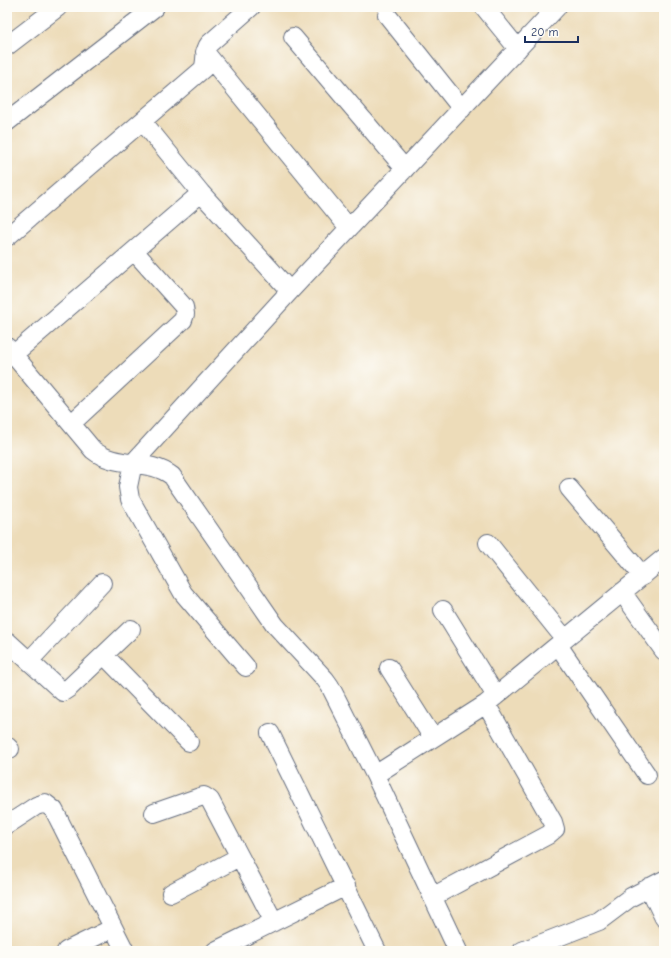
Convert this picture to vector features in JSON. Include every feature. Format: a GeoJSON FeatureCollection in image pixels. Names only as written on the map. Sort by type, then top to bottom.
{"type":"FeatureCollection","features":[{"type":"Feature","properties":{"kind":"street"},"geometry":{"type":"LineString","coordinates":[[7,46],[58,7]]}},
{"type":"Feature","properties":{"kind":"street"},"geometry":{"type":"LineString","coordinates":[[7,122],[156,7]]}},
{"type":"Feature","properties":{"kind":"street"},"geometry":{"type":"LineString","coordinates":[[7,237],[203,69],[205,65],[205,48],[251,7]]}},
{"type":"Feature","properties":{"kind":"street"},"geometry":{"type":"LineString","coordinates":[[484,7],[518,49]]}},
{"type":"Feature","properties":{"kind":"street"},"geometry":{"type":"LineString","coordinates":[[246,667],[183,593],[130,499],[128,487],[133,463],[349,228],[518,49],[549,10]]}},
{"type":"Feature","properties":{"kind":"street"},"geometry":{"type":"LineString","coordinates":[[387,15],[462,109]]}},
{"type":"Feature","properties":{"kind":"street"},"geometry":{"type":"LineString","coordinates":[[293,37],[406,169]]}},
{"type":"Feature","properties":{"kind":"street"},"geometry":{"type":"LineString","coordinates":[[205,52],[349,228]]}},
{"type":"Feature","properties":{"kind":"street"},"geometry":{"type":"LineString","coordinates":[[143,122],[201,193],[290,292]]}},
{"type":"Feature","properties":{"kind":"street"},"geometry":{"type":"LineString","coordinates":[[201,193],[134,251],[10,351],[72,423],[93,450],[101,456],[155,467],[164,470],[172,476],[275,625],[326,679],[374,775],[458,951]]}},
{"type":"Feature","properties":{"kind":"street"},"geometry":{"type":"LineString","coordinates":[[72,423],[183,320],[185,314],[184,307],[134,251]]}},
{"type":"Feature","properties":{"kind":"street"},"geometry":{"type":"LineString","coordinates":[[569,488],[643,576]]}},
{"type":"Feature","properties":{"kind":"street"},"geometry":{"type":"LineString","coordinates":[[488,544],[562,642],[647,775]]}},
{"type":"Feature","properties":{"kind":"street"},"geometry":{"type":"LineString","coordinates":[[374,775],[491,700],[664,558]]}},
{"type":"Feature","properties":{"kind":"street"},"geometry":{"type":"LineString","coordinates":[[29,661],[102,582]]}},
{"type":"Feature","properties":{"kind":"street"},"geometry":{"type":"LineString","coordinates":[[622,592],[664,651]]}},
{"type":"Feature","properties":{"kind":"street"},"geometry":{"type":"LineString","coordinates":[[432,897],[548,835],[555,829],[553,822],[491,700],[443,610]]}},
{"type":"Feature","properties":{"kind":"street"},"geometry":{"type":"LineString","coordinates":[[7,641],[64,692],[131,629]]}},
{"type":"Feature","properties":{"kind":"street"},"geometry":{"type":"LineString","coordinates":[[104,655],[189,742]]}},
{"type":"Feature","properties":{"kind":"street"},"geometry":{"type":"LineString","coordinates":[[389,668],[433,738]]}},
{"type":"Feature","properties":{"kind":"street"},"geometry":{"type":"LineString","coordinates":[[270,732],[377,951]]}},
{"type":"Feature","properties":{"kind":"street"},"geometry":{"type":"LineString","coordinates":[[154,813],[204,796],[210,800],[274,922]]}},
{"type":"Feature","properties":{"kind":"street"},"geometry":{"type":"LineString","coordinates":[[7,825],[40,804],[45,803],[54,810],[125,951]]}},
{"type":"Feature","properties":{"kind":"street"},"geometry":{"type":"LineString","coordinates":[[171,893],[239,856]]}},
{"type":"Feature","properties":{"kind":"street"},"geometry":{"type":"LineString","coordinates":[[522,951],[599,921],[631,896],[657,884],[664,918]]}},
{"type":"Feature","properties":{"kind":"street"},"geometry":{"type":"LineString","coordinates":[[215,951],[346,886]]}},
{"type":"Feature","properties":{"kind":"street"},"geometry":{"type":"LineString","coordinates":[[66,951],[113,928]]}}]}
